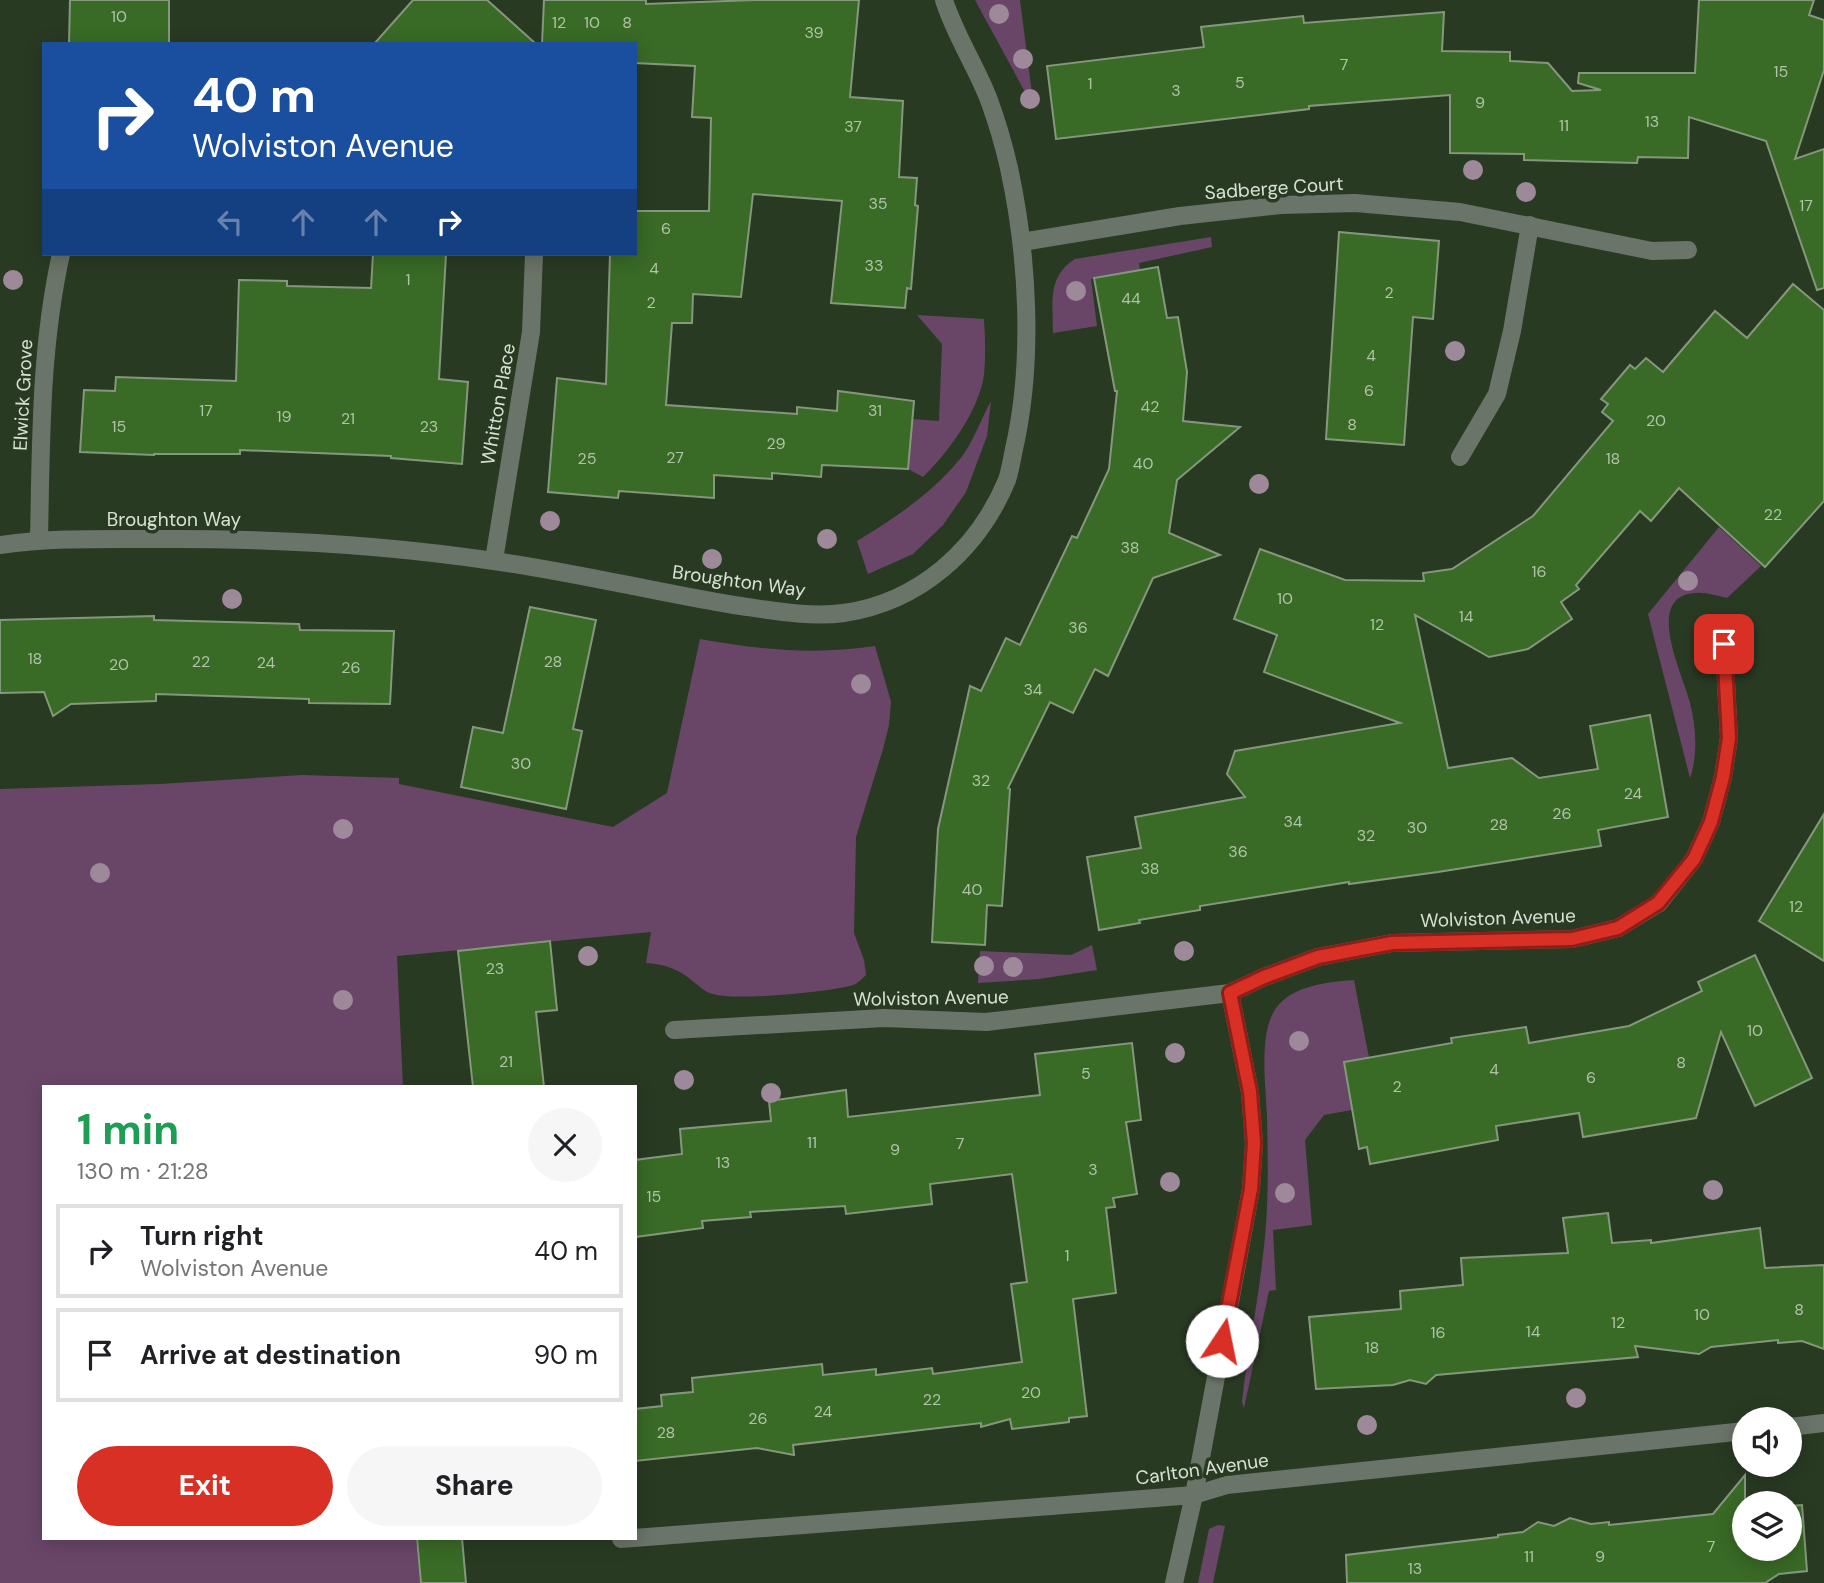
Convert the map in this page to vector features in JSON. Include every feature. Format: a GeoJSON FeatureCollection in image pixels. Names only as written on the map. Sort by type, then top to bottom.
{"type":"FeatureCollection","features":[{"type":"Feature","properties":{"kind":"street","name":"Broughton Way"},"geometry":{"type":"LineString","coordinates":[[0,545],[38,540],[311,542],[494,561],[782,612],[842,613],[887,603],[923,585],[954,560],[979,531],[1007,479],[1020,424],[1025,337],[1022,242],[1009,165],[989,100],[943,0]]}},
{"type":"Feature","properties":{"kind":"street","name":"Sadberge Court"},"geometry":{"type":"LineString","coordinates":[[1022,242],[1180,216],[1281,205],[1355,203],[1460,212],[1652,251],[1688,250]]}},
{"type":"Feature","properties":{"kind":"street"},"geometry":{"type":"LineString","coordinates":[[1460,457],[1497,394],[1512,331],[1530,225]]}},
{"type":"Feature","properties":{"kind":"street","name":"Elwick Grove"},"geometry":{"type":"LineString","coordinates":[[38,540],[42,379],[54,283],[61,256]]}},
{"type":"Feature","properties":{"kind":"street","name":"Whitton Place"},"geometry":{"type":"LineString","coordinates":[[494,561],[531,332],[534,256]]}},
{"type":"Feature","properties":{"kind":"street","name":"Wolviston Avenue"},"geometry":{"type":"LineString","coordinates":[[674,1030],[884,1018],[986,1023],[1230,993],[1318,957],[1392,943],[1572,939],[1618,928],[1658,903],[1694,859],[1711,822],[1723,777],[1729,738],[1724,644]]}},
{"type":"Feature","properties":{"kind":"street"},"geometry":{"type":"LineString","coordinates":[[1174,1583],[1194,1495],[1251,1189],[1254,1143],[1250,1092],[1230,993]]}},
{"type":"Feature","properties":{"kind":"street"},"geometry":{"type":"LineString","coordinates":[[1802,1426],[1824,1423]]}},
{"type":"Feature","properties":{"kind":"street","name":"Carlton Avenue"},"geometry":{"type":"LineString","coordinates":[[637,1538],[1194,1495],[1227,1485],[1732,1432]]}},
{"type":"Feature","properties":{"kind":"shaded area"},"geometry":{"type":"Polygon","coordinates":[[[975,0],[1020,0],[1032,94],[1025,92],[975,0]]]}},
{"type":"Feature","properties":{"kind":"shaded area"},"geometry":{"type":"Polygon","coordinates":[[[1211,237],[1212,247],[1139,263],[1140,270],[1091,279],[1097,326],[1053,333],[1056,282],[1066,266],[1075,259],[1211,237]]]}},
{"type":"Feature","properties":{"kind":"shaded area"},"geometry":{"type":"Polygon","coordinates":[[[917,315],[984,319],[985,340],[984,374],[970,416],[943,456],[923,477],[908,469],[912,419],[939,421],[942,344],[917,315]]]}},
{"type":"Feature","properties":{"kind":"shaded area"},"geometry":{"type":"Polygon","coordinates":[[[991,401],[987,436],[966,492],[943,525],[913,554],[868,574],[857,541],[912,504],[949,471],[969,446],[991,401]]]}},
{"type":"Feature","properties":{"kind":"shaded area"},"geometry":{"type":"Polygon","coordinates":[[[1719,527],[1761,566],[1727,598],[1696,593],[1680,597],[1671,607],[1670,639],[1694,721],[1695,750],[1690,778],[1648,614],[1719,527]]]}},
{"type":"Feature","properties":{"kind":"shaded area"},"geometry":{"type":"Polygon","coordinates":[[[700,639],[788,650],[875,646],[891,702],[883,749],[856,837],[854,933],[864,960],[866,975],[853,985],[804,993],[741,997],[713,994],[678,971],[646,963],[651,932],[397,956],[403,1085],[42,1085],[42,1540],[416,1540],[420,1583],[0,1583],[0,789],[160,784],[302,775],[399,778],[399,784],[613,827],[667,793],[700,639]]]}},
{"type":"Feature","properties":{"kind":"shaded area"},"geometry":{"type":"Polygon","coordinates":[[[1092,945],[1097,970],[1039,979],[978,983],[980,951],[1071,955],[1092,945]]]}},
{"type":"Feature","properties":{"kind":"shaded area"},"geometry":{"type":"Polygon","coordinates":[[[1354,980],[1369,1058],[1344,1062],[1352,1110],[1324,1115],[1305,1140],[1312,1225],[1273,1230],[1276,1290],[1269,1291],[1244,1408],[1244,1384],[1266,1221],[1268,1152],[1264,1061],[1270,1019],[1283,1000],[1292,994],[1312,986],[1354,980]]]}},
{"type":"Feature","properties":{"kind":"shaded area"},"geometry":{"type":"Polygon","coordinates":[[[1218,1525],[1225,1526],[1213,1583],[1198,1583],[1209,1529],[1218,1525]]]}},
{"type":"Feature","properties":{"kind":"building"},"geometry":{"type":"Polygon","coordinates":[[[70,0],[169,0],[169,42],[69,42],[70,0]]]}},
{"type":"Feature","properties":{"kind":"building"},"geometry":{"type":"Polygon","coordinates":[[[413,0],[487,0],[534,42],[376,42],[413,0]]]}},
{"type":"Feature","properties":{"kind":"building"},"geometry":{"type":"Polygon","coordinates":[[[544,0],[646,0],[646,4],[859,0],[850,97],[903,101],[899,177],[917,178],[915,205],[918,206],[911,289],[907,288],[905,308],[831,303],[842,201],[753,194],[741,297],[693,294],[692,323],[672,323],[666,405],[797,414],[797,407],[837,411],[838,391],[914,401],[908,469],[822,465],[821,477],[772,473],[772,479],[714,475],[714,498],[619,491],[618,498],[548,492],[557,378],[606,384],[610,256],[637,256],[637,211],[709,211],[711,118],[692,117],[695,66],[637,63],[637,42],[542,42],[544,0]]]}},
{"type":"Feature","properties":{"kind":"building"},"geometry":{"type":"Polygon","coordinates":[[[1699,0],[1814,0],[1809,15],[1824,20],[1824,70],[1795,159],[1824,149],[1824,288],[1817,290],[1766,141],[1689,117],[1688,158],[1638,157],[1637,163],[1524,160],[1524,154],[1450,153],[1450,95],[1309,106],[1309,109],[1056,139],[1047,66],[1204,47],[1201,27],[1303,16],[1304,23],[1444,12],[1442,51],[1510,52],[1510,61],[1548,63],[1572,91],[1601,90],[1578,83],[1579,73],[1695,73],[1699,0]]]}},
{"type":"Feature","properties":{"kind":"building"},"geometry":{"type":"Polygon","coordinates":[[[1339,232],[1439,241],[1433,319],[1413,317],[1404,445],[1326,439],[1339,232]]]}},
{"type":"Feature","properties":{"kind":"building"},"geometry":{"type":"Polygon","coordinates":[[[373,256],[446,256],[439,379],[468,382],[462,464],[391,456],[240,450],[240,454],[80,452],[84,390],[115,391],[116,377],[236,381],[239,280],[287,281],[287,286],[371,288],[373,256]]]}},
{"type":"Feature","properties":{"kind":"building"},"geometry":{"type":"Polygon","coordinates":[[[1158,267],[1167,318],[1178,317],[1187,372],[1183,421],[1240,427],[1177,480],[1169,533],[1220,555],[1153,578],[1108,676],[1095,669],[1073,713],[1050,702],[1008,788],[1002,906],[987,905],[985,945],[932,942],[938,829],[970,686],[981,691],[1006,638],[1020,645],[1072,536],[1077,538],[1109,469],[1117,391],[1094,278],[1158,267]]]}},
{"type":"Feature","properties":{"kind":"building"},"geometry":{"type":"Polygon","coordinates":[[[1793,284],[1824,310],[1824,501],[1765,567],[1679,488],[1651,521],[1640,511],[1576,585],[1579,589],[1561,602],[1572,619],[1528,649],[1489,657],[1415,615],[1448,768],[1512,758],[1539,778],[1598,769],[1590,726],[1650,715],[1668,817],[1598,830],[1601,846],[1200,906],[1200,910],[1099,930],[1087,857],[1141,848],[1135,817],[1245,797],[1227,774],[1235,751],[1400,723],[1264,672],[1277,635],[1234,619],[1260,549],[1345,580],[1424,581],[1423,573],[1452,569],[1533,516],[1613,421],[1602,412],[1608,404],[1601,399],[1630,365],[1635,369],[1646,358],[1663,372],[1715,311],[1747,338],[1793,284]]]}},
{"type":"Feature","properties":{"kind":"building"},"geometry":{"type":"Polygon","coordinates":[[[530,607],[596,620],[573,729],[582,731],[566,809],[461,787],[473,727],[503,733],[530,607]]]}},
{"type":"Feature","properties":{"kind":"building"},"geometry":{"type":"Polygon","coordinates":[[[154,616],[154,620],[299,624],[300,630],[394,631],[390,704],[309,703],[309,699],[156,694],[156,701],[71,704],[53,716],[44,692],[0,693],[0,620],[154,616]]]}},
{"type":"Feature","properties":{"kind":"building"},"geometry":{"type":"Polygon","coordinates":[[[1824,814],[1824,961],[1759,921],[1824,814]]]}},
{"type":"Feature","properties":{"kind":"building"},"geometry":{"type":"Polygon","coordinates":[[[550,941],[557,1010],[536,1012],[544,1085],[473,1085],[458,951],[550,941]]]}},
{"type":"Feature","properties":{"kind":"building"},"geometry":{"type":"Polygon","coordinates":[[[1755,955],[1812,1078],[1755,1106],[1721,1032],[1696,1118],[1583,1137],[1579,1113],[1496,1126],[1498,1140],[1370,1164],[1367,1147],[1359,1149],[1344,1062],[1452,1043],[1451,1038],[1526,1027],[1529,1043],[1629,1026],[1702,991],[1698,982],[1755,955]]]}},
{"type":"Feature","properties":{"kind":"building"},"geometry":{"type":"Polygon","coordinates":[[[1132,1043],[1141,1120],[1126,1122],[1137,1194],[1113,1198],[1115,1207],[1106,1208],[1116,1293],[1073,1299],[1087,1416],[1069,1418],[1069,1422],[1012,1429],[1010,1419],[981,1427],[981,1423],[793,1445],[794,1455],[757,1448],[637,1461],[637,1409],[662,1406],[661,1395],[693,1392],[692,1378],[822,1364],[823,1375],[876,1369],[876,1375],[932,1368],[933,1374],[1022,1362],[1011,1284],[1027,1282],[1012,1174],[930,1184],[932,1204],[846,1214],[845,1206],[750,1212],[751,1217],[702,1221],[703,1228],[637,1237],[637,1160],[682,1154],[680,1129],[771,1121],[769,1101],[846,1090],[848,1117],[1040,1095],[1035,1054],[1132,1043]]]}},
{"type":"Feature","properties":{"kind":"building"},"geometry":{"type":"Polygon","coordinates":[[[1608,1213],[1612,1243],[1651,1240],[1651,1243],[1760,1228],[1765,1268],[1824,1265],[1824,1349],[1802,1341],[1778,1343],[1778,1340],[1711,1347],[1699,1354],[1635,1346],[1638,1357],[1436,1375],[1426,1384],[1410,1380],[1393,1385],[1316,1389],[1309,1317],[1401,1309],[1400,1291],[1463,1285],[1461,1258],[1568,1253],[1563,1218],[1608,1213]]]}},
{"type":"Feature","properties":{"kind":"building"},"geometry":{"type":"Polygon","coordinates":[[[1743,1477],[1745,1477],[1745,1491],[1732,1491],[1732,1561],[1802,1561],[1802,1505],[1807,1571],[1779,1574],[1765,1583],[1347,1583],[1346,1555],[1498,1537],[1523,1532],[1538,1522],[1554,1526],[1570,1518],[1591,1524],[1609,1522],[1609,1525],[1713,1514],[1743,1477]]]}},
{"type":"Feature","properties":{"kind":"building"},"geometry":{"type":"Polygon","coordinates":[[[417,1540],[462,1540],[466,1583],[421,1583],[417,1540]]]}},
{"type":"Feature","properties":{"kind":"route"},"geometry":{"type":"LineString","coordinates":[[1222,1341],[1251,1189],[1254,1143],[1250,1092],[1230,993],[1318,957],[1392,943],[1572,939],[1618,928],[1658,903],[1694,859],[1711,822],[1723,777],[1729,738],[1724,644]]}}]}
